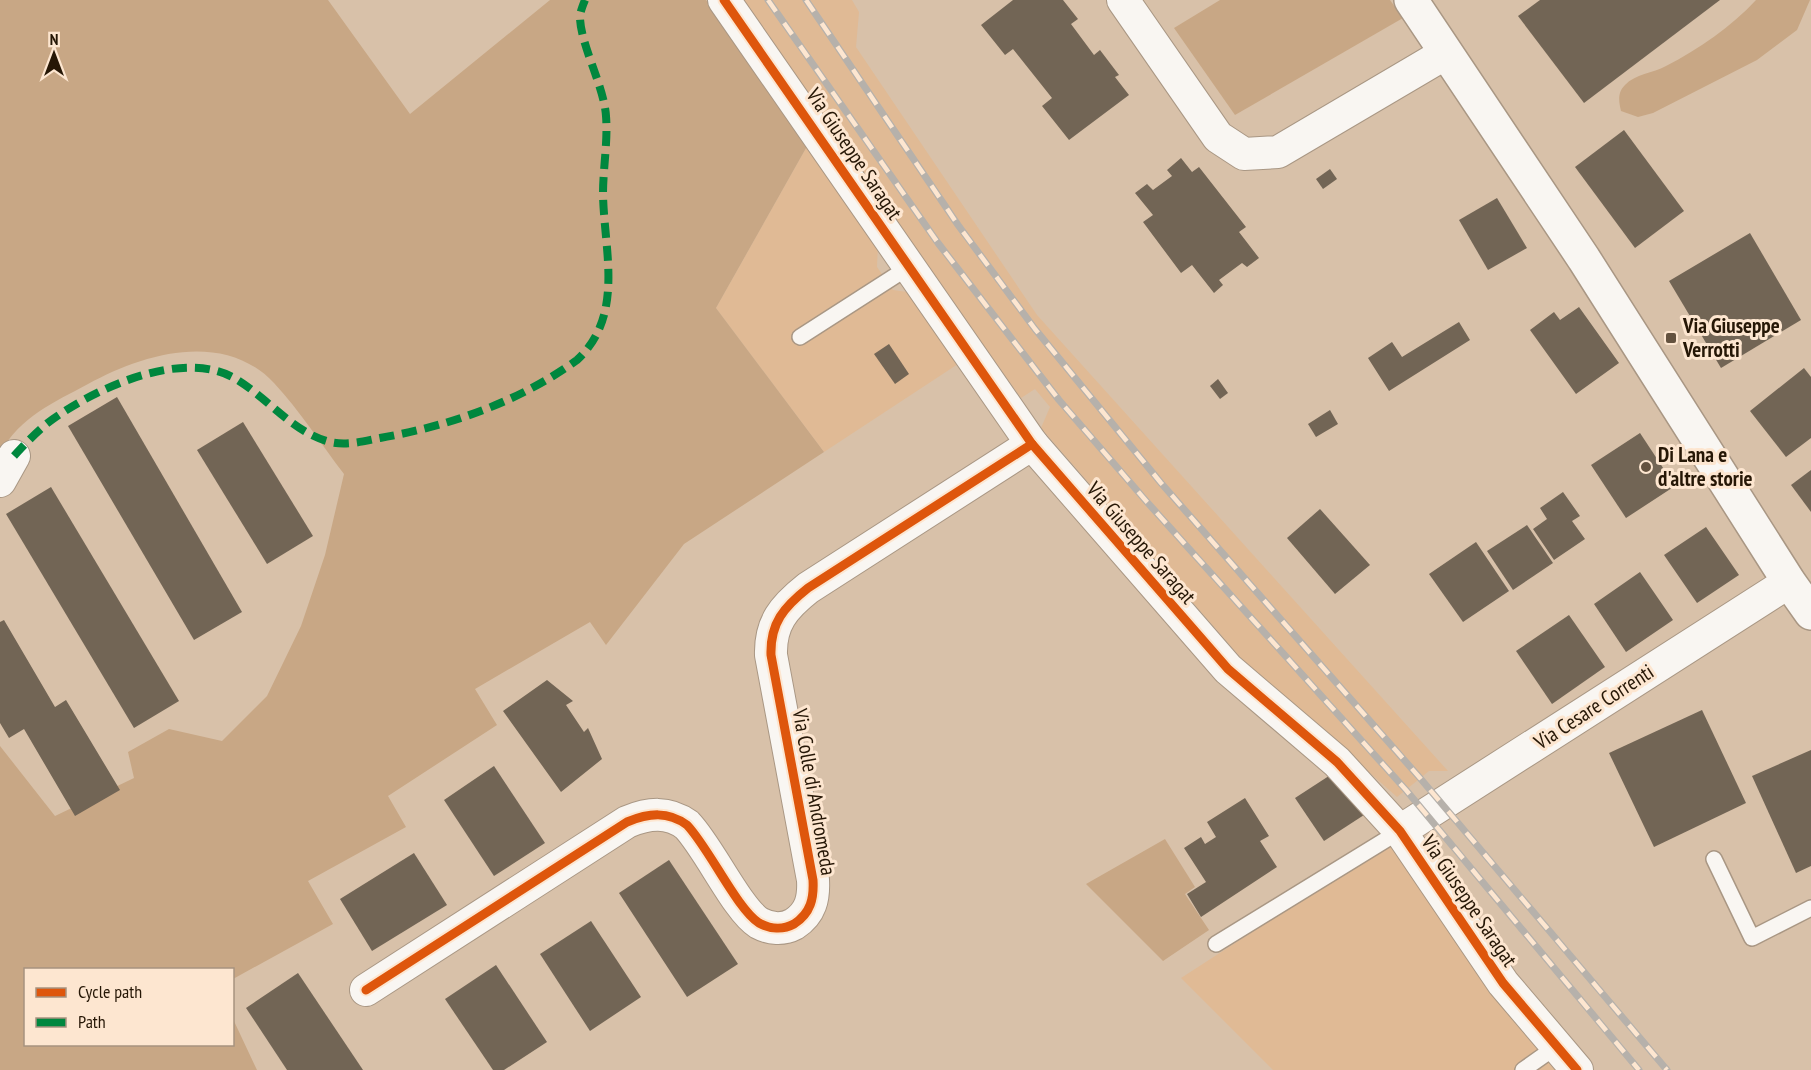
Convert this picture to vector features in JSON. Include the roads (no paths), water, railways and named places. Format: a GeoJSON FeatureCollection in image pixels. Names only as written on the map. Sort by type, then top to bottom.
{"type":"FeatureCollection","features":[{"type":"Feature","properties":{"kind":"street","name":"Via Giuseppe Saragat"},"geometry":{"type":"LineString","coordinates":[[724,0],[1032,444],[1228,669],[1337,762],[1400,831],[1503,982],[1577,1070]]}},
{"type":"Feature","properties":{"kind":"street"},"geometry":{"type":"LineString","coordinates":[[1124,0],[1218,137],[1244,154],[1270,155],[1285,149],[1446,53]]}},
{"type":"Feature","properties":{"kind":"street"},"geometry":{"type":"LineString","coordinates":[[1411,0],[1584,259],[1811,613]]}},
{"type":"Feature","properties":{"kind":"street","name":"Via Colle di Andromeda"},"geometry":{"type":"LineString","coordinates":[[366,990],[627,822],[650,815],[671,816],[687,825],[757,921],[777,929],[798,921],[807,913],[812,903],[813,879],[771,655],[775,622],[786,606],[808,588],[1032,444]]}},
{"type":"Feature","properties":{"kind":"street","name":"Via Cesare Correnti"},"geometry":{"type":"LineString","coordinates":[[1400,831],[1789,582]]}},
{"type":"Feature","properties":{"kind":"lane"},"geometry":{"type":"LineString","coordinates":[[800,337],[909,267]]}},
{"type":"Feature","properties":{"kind":"lane"},"geometry":{"type":"LineString","coordinates":[[1216,944],[1400,831]]}},
{"type":"Feature","properties":{"kind":"lane"},"geometry":{"type":"LineString","coordinates":[[1714,860],[1752,938],[1811,908]]}},
{"type":"Feature","properties":{"kind":"lane"},"geometry":{"type":"LineString","coordinates":[[1523,1070],[1557,1046]]}},
{"type":"Feature","properties":{"kind":"railway"},"geometry":{"type":"LineString","coordinates":[[768,0],[938,243],[1059,400],[1147,502],[1406,790],[1639,1070]]}},
{"type":"Feature","properties":{"kind":"railway"},"geometry":{"type":"LineString","coordinates":[[806,0],[958,225],[1035,329],[1161,483],[1420,778],[1667,1070]]}},
{"type":"Feature","properties":{"kind":"place","name":"Via Giuseppe Verrotti"},"geometry":{"type":"Point","coordinates":[1671,338]}},
{"type":"Feature","properties":{"kind":"place","name":"Di Lana e d'altre storie"},"geometry":{"type":"Point","coordinates":[1646,467]}}]}
